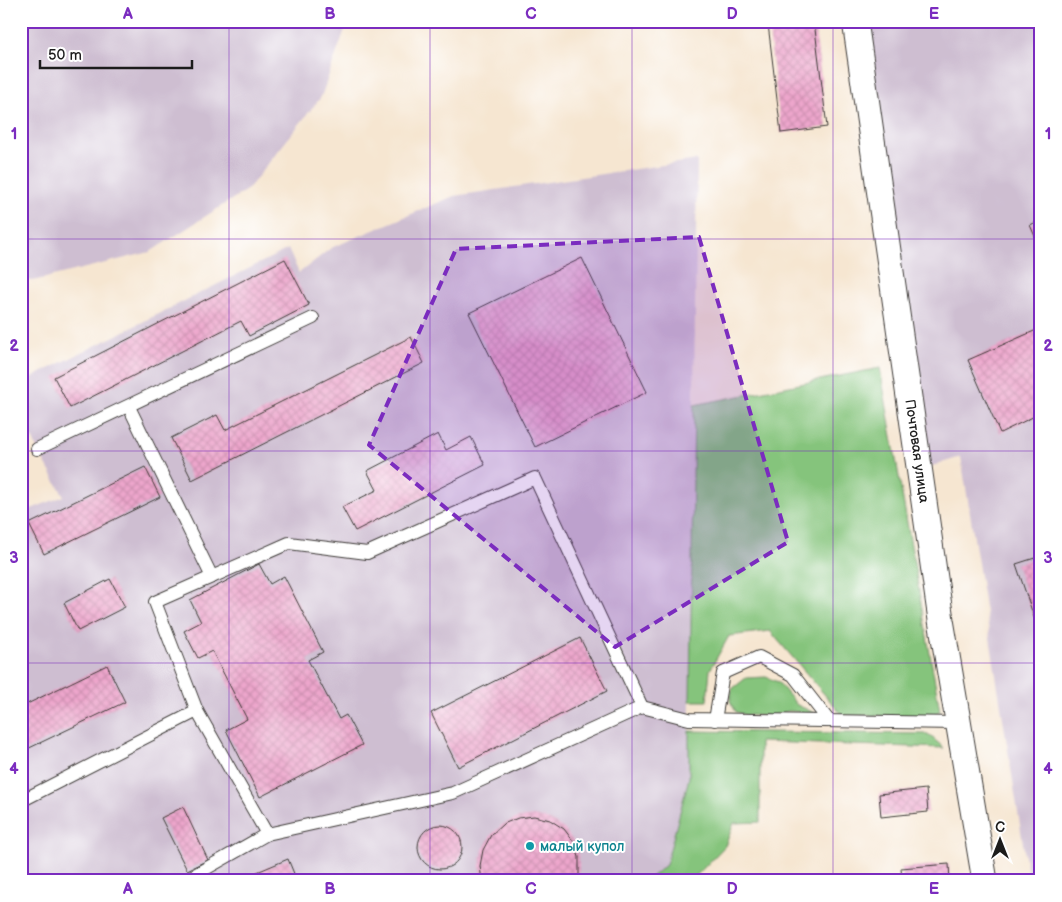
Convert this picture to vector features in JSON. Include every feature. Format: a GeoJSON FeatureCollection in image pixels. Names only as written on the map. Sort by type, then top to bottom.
{"type":"FeatureCollection","features":[{"type":"Feature","properties":{"kind":"street","name":"Почтовая улица"},"geometry":{"type":"LineString","coordinates":[[855,21],[941,620],[985,881]]}},
{"type":"Feature","properties":{"kind":"lane"},"geometry":{"type":"LineString","coordinates":[[37,449],[313,318]]}},
{"type":"Feature","properties":{"kind":"lane"},"geometry":{"type":"LineString","coordinates":[[129,406],[212,577]]}},
{"type":"Feature","properties":{"kind":"lane"},"geometry":{"type":"LineString","coordinates":[[267,834],[198,711],[155,602],[289,543],[367,552],[535,478],[642,707]]}},
{"type":"Feature","properties":{"kind":"lane"},"geometry":{"type":"LineString","coordinates":[[714,720],[724,673],[759,657],[793,675],[829,721]]}},
{"type":"Feature","properties":{"kind":"lane"},"geometry":{"type":"LineString","coordinates":[[184,881],[267,834],[453,793],[642,707],[689,719],[958,723]]}},
{"type":"Feature","properties":{"kind":"lane"},"geometry":{"type":"LineString","coordinates":[[21,801],[198,711]]}},
{"type":"Feature","properties":{"kind":"highlighted area"},"geometry":{"type":"Polygon","coordinates":[[[699,237],[788,542],[615,647],[369,445],[456,249],[699,237]]]}},
{"type":"Feature","properties":{"kind":"shaded area"},"geometry":{"type":"Polygon","coordinates":[[[21,21],[348,21],[321,97],[248,189],[150,252],[33,281],[21,280],[21,21]]]}},
{"type":"Feature","properties":{"kind":"shaded area"},"geometry":{"type":"Polygon","coordinates":[[[855,21],[1041,21],[1041,881],[1029,881],[961,457],[919,470],[855,21]]]}},
{"type":"Feature","properties":{"kind":"shaded area"},"geometry":{"type":"Polygon","coordinates":[[[697,160],[689,778],[666,865],[646,881],[21,881],[21,513],[64,496],[37,449],[21,411],[21,383],[288,249],[299,273],[331,248],[454,196],[697,160]]]}},
{"type":"Feature","properties":{"kind":"green space"},"geometry":{"type":"Polygon","coordinates":[[[880,368],[940,711],[928,717],[842,715],[770,631],[729,636],[710,670],[707,701],[690,701],[694,405],[880,368]]]}},
{"type":"Feature","properties":{"kind":"green space"},"geometry":{"type":"Polygon","coordinates":[[[766,677],[778,682],[797,705],[817,714],[789,711],[770,716],[745,715],[736,712],[730,701],[732,689],[746,678],[766,677]]]}},
{"type":"Feature","properties":{"kind":"green space"},"geometry":{"type":"Polygon","coordinates":[[[689,731],[928,734],[944,748],[760,742],[760,822],[734,823],[725,846],[691,881],[646,881],[666,865],[689,778],[689,731]]]}},
{"type":"Feature","properties":{"kind":"building"},"geometry":{"type":"Polygon","coordinates":[[[778,21],[814,21],[827,127],[781,133],[768,24],[778,21]]]}},
{"type":"Feature","properties":{"kind":"building"},"geometry":{"type":"Polygon","coordinates":[[[1041,220],[1041,250],[1030,225],[1041,220]]]}},
{"type":"Feature","properties":{"kind":"building"},"geometry":{"type":"Polygon","coordinates":[[[582,258],[647,392],[535,447],[469,313],[582,258]]]}},
{"type":"Feature","properties":{"kind":"building"},"geometry":{"type":"Polygon","coordinates":[[[285,259],[309,305],[249,336],[241,321],[70,408],[54,377],[285,259]]]}},
{"type":"Feature","properties":{"kind":"building"},"geometry":{"type":"Polygon","coordinates":[[[1041,328],[1041,413],[1000,433],[968,360],[1041,328]]]}},
{"type":"Feature","properties":{"kind":"building"},"geometry":{"type":"Polygon","coordinates":[[[411,337],[424,363],[192,480],[171,438],[217,415],[225,430],[411,337]]]}},
{"type":"Feature","properties":{"kind":"building"},"geometry":{"type":"Polygon","coordinates":[[[438,434],[446,450],[471,437],[485,465],[355,531],[342,507],[377,490],[367,471],[438,434]]]}},
{"type":"Feature","properties":{"kind":"building"},"geometry":{"type":"Polygon","coordinates":[[[145,467],[160,497],[44,554],[29,524],[145,467]]]}},
{"type":"Feature","properties":{"kind":"building"},"geometry":{"type":"Polygon","coordinates":[[[1041,556],[1041,635],[1040,635],[1016,564],[1041,556]]]}},
{"type":"Feature","properties":{"kind":"building"},"geometry":{"type":"Polygon","coordinates":[[[259,564],[270,584],[284,576],[323,652],[308,660],[339,719],[346,715],[362,745],[260,797],[226,730],[247,719],[212,651],[198,658],[184,631],[201,622],[190,600],[259,564]]]}},
{"type":"Feature","properties":{"kind":"building"},"geometry":{"type":"Polygon","coordinates":[[[110,579],[125,607],[78,631],[64,603],[110,579]]]}},
{"type":"Feature","properties":{"kind":"building"},"geometry":{"type":"Polygon","coordinates":[[[580,638],[607,691],[458,767],[431,713],[580,638]]]}},
{"type":"Feature","properties":{"kind":"building"},"geometry":{"type":"Polygon","coordinates":[[[107,665],[125,702],[21,752],[21,707],[107,665]]]}},
{"type":"Feature","properties":{"kind":"building"},"geometry":{"type":"Polygon","coordinates":[[[926,789],[928,812],[881,817],[879,794],[926,789]]]}},
{"type":"Feature","properties":{"kind":"building"},"geometry":{"type":"Polygon","coordinates":[[[183,807],[208,860],[187,870],[161,818],[183,807]]]}},
{"type":"Feature","properties":{"kind":"building","name":"малый купол"},"geometry":{"type":"Polygon","coordinates":[[[534,816],[550,820],[564,829],[574,842],[579,857],[577,881],[482,881],[480,866],[483,850],[491,835],[503,824],[518,818],[534,816]]]}},
{"type":"Feature","properties":{"kind":"building"},"geometry":{"type":"Polygon","coordinates":[[[440,825],[452,829],[458,835],[462,847],[458,859],[452,865],[440,869],[428,865],[422,859],[418,847],[422,835],[428,829],[440,825]]]}},
{"type":"Feature","properties":{"kind":"building"},"geometry":{"type":"Polygon","coordinates":[[[288,859],[297,881],[236,881],[288,859]]]}},
{"type":"Feature","properties":{"kind":"building"},"geometry":{"type":"Polygon","coordinates":[[[949,864],[950,881],[902,881],[901,868],[949,864]]]}},
{"type":"Feature","properties":{"kind":"place","name":"малый купол"},"geometry":{"type":"Point","coordinates":[530,846]}}]}
